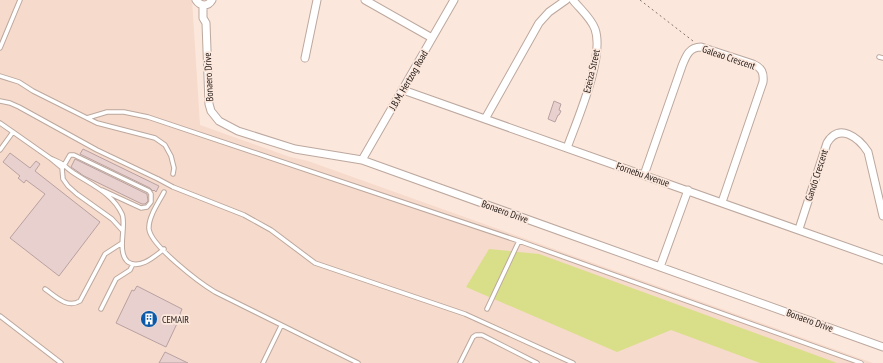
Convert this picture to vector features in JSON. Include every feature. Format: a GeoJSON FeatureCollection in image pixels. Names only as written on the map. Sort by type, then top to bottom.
{"type":"FeatureCollection","features":[{"type":"Feature","properties":{"kind":"street"},"geometry":{"type":"LineString","coordinates":[[196,0],[199,4],[207,3]]}},
{"type":"Feature","properties":{"kind":"street"},"geometry":{"type":"LineString","coordinates":[[305,58],[317,0]]}},
{"type":"Feature","properties":{"kind":"street"},"geometry":{"type":"LineString","coordinates":[[365,0],[432,38]]}},
{"type":"Feature","properties":{"kind":"street","name":"J.B.M. Hertzog Road"},"geometry":{"type":"LineString","coordinates":[[362,160],[454,0]]}},
{"type":"Feature","properties":{"kind":"street"},"geometry":{"type":"LineString","coordinates":[[485,119],[538,23],[549,12],[566,0]]}},
{"type":"Feature","properties":{"kind":"street","name":"Ezeiza Street"},"geometry":{"type":"LineString","coordinates":[[567,148],[589,86],[597,44],[596,32],[592,22],[573,0]]}},
{"type":"Feature","properties":{"kind":"street","name":"Bonaero Drive"},"geometry":{"type":"LineString","coordinates":[[207,3],[208,19],[206,23],[209,104],[211,111],[219,121],[238,131],[295,149],[362,160],[883,347]]}},
{"type":"Feature","properties":{"kind":"street","name":"Galeao Crescent"},"geometry":{"type":"LineString","coordinates":[[644,175],[686,57],[695,47],[701,46],[753,64],[759,67],[763,74],[764,82],[722,202]]}},
{"type":"Feature","properties":{"kind":"street","name":"Fornebu Avenue"},"geometry":{"type":"LineString","coordinates":[[403,90],[883,260]]}},
{"type":"Feature","properties":{"kind":"street","name":"Gando Crescent"},"geometry":{"type":"LineString","coordinates":[[798,229],[827,143],[834,134],[838,133],[853,136],[862,143],[868,152],[883,216]]}},
{"type":"Feature","properties":{"kind":"street"},"geometry":{"type":"LineString","coordinates":[[660,267],[688,190]]}},
{"type":"Feature","properties":{"kind":"lane"},"geometry":{"type":"LineString","coordinates":[[0,48],[20,0]]}},
{"type":"Feature","properties":{"kind":"lane"},"geometry":{"type":"LineString","coordinates":[[0,76],[19,82],[33,91],[97,123],[150,136],[160,141],[165,145],[171,156],[174,168],[173,174]]}},
{"type":"Feature","properties":{"kind":"lane"},"geometry":{"type":"LineString","coordinates":[[0,101],[19,106],[97,150],[173,187],[244,215],[271,230],[315,263],[465,314],[573,363]]}},
{"type":"Feature","properties":{"kind":"lane"},"geometry":{"type":"LineString","coordinates":[[88,118],[107,112],[136,114],[519,241],[861,363]]}},
{"type":"Feature","properties":{"kind":"lane"},"geometry":{"type":"LineString","coordinates":[[0,123],[50,158],[63,166],[70,171],[100,189],[141,208],[147,207],[152,199],[152,194],[149,191],[74,155],[70,155],[63,166],[63,179],[77,194],[112,219],[122,230]]}},
{"type":"Feature","properties":{"kind":"lane"},"geometry":{"type":"LineString","coordinates":[[0,150],[13,132]]}},
{"type":"Feature","properties":{"kind":"lane"},"geometry":{"type":"LineString","coordinates":[[100,189],[112,200],[123,216],[122,243],[128,262],[133,264],[148,261],[164,249]]}},
{"type":"Feature","properties":{"kind":"lane"},"geometry":{"type":"LineString","coordinates":[[164,192],[152,216],[149,228],[151,236],[155,242],[177,263],[206,286],[281,326],[358,363]]}},
{"type":"Feature","properties":{"kind":"lane"},"geometry":{"type":"LineString","coordinates":[[487,309],[519,241]]}},
{"type":"Feature","properties":{"kind":"lane"},"geometry":{"type":"LineString","coordinates":[[45,289],[65,303],[77,303],[80,301],[105,254],[122,243]]}},
{"type":"Feature","properties":{"kind":"lane"},"geometry":{"type":"LineString","coordinates":[[100,308],[116,279],[130,270],[133,264]]}},
{"type":"Feature","properties":{"kind":"lane"},"geometry":{"type":"LineString","coordinates":[[0,316],[61,363]]}},
{"type":"Feature","properties":{"kind":"lane"},"geometry":{"type":"LineString","coordinates":[[263,363],[281,326]]}},
{"type":"Feature","properties":{"kind":"lane"},"geometry":{"type":"LineString","coordinates":[[460,363],[473,337],[482,335],[534,362]]}},
{"type":"Feature","properties":{"kind":"path"},"geometry":{"type":"LineString","coordinates":[[640,0],[701,46]]}},
{"type":"Feature","properties":{"kind":"shaded area"},"geometry":{"type":"Polygon","coordinates":[[[0,0],[192,0],[200,125],[290,157],[308,161],[873,363],[0,363],[0,0]]]}},
{"type":"Feature","properties":{"kind":"green space"},"geometry":{"type":"Polygon","coordinates":[[[489,249],[539,254],[837,363],[760,363],[671,330],[617,352],[466,287],[489,249]]]}},
{"type":"Feature","properties":{"kind":"building"},"geometry":{"type":"Polygon","coordinates":[[[554,101],[561,104],[559,110],[561,111],[555,122],[548,119],[554,101]]]}},
{"type":"Feature","properties":{"kind":"building"},"geometry":{"type":"Polygon","coordinates":[[[83,149],[159,186],[156,192],[80,154],[83,149]]]}},
{"type":"Feature","properties":{"kind":"building"},"geometry":{"type":"Polygon","coordinates":[[[10,153],[30,168],[36,161],[40,164],[35,171],[100,222],[59,276],[10,238],[45,194],[26,180],[24,183],[18,178],[20,176],[3,162],[10,153]]]}},
{"type":"Feature","properties":{"kind":"building"},"geometry":{"type":"Polygon","coordinates":[[[75,159],[147,194],[148,201],[145,204],[142,204],[84,176],[71,167],[75,159]]]}},
{"type":"Feature","properties":{"kind":"building","name":"CEMAIR"},"geometry":{"type":"Polygon","coordinates":[[[137,286],[182,309],[181,315],[166,347],[116,323],[132,290],[134,291],[137,286]]]}},
{"type":"Feature","properties":{"kind":"building"},"geometry":{"type":"Polygon","coordinates":[[[165,352],[188,363],[159,363],[165,352]]]}},
{"type":"Feature","properties":{"kind":"place","name":"CEMAIR"},"geometry":{"type":"Point","coordinates":[149,319]}}]}
